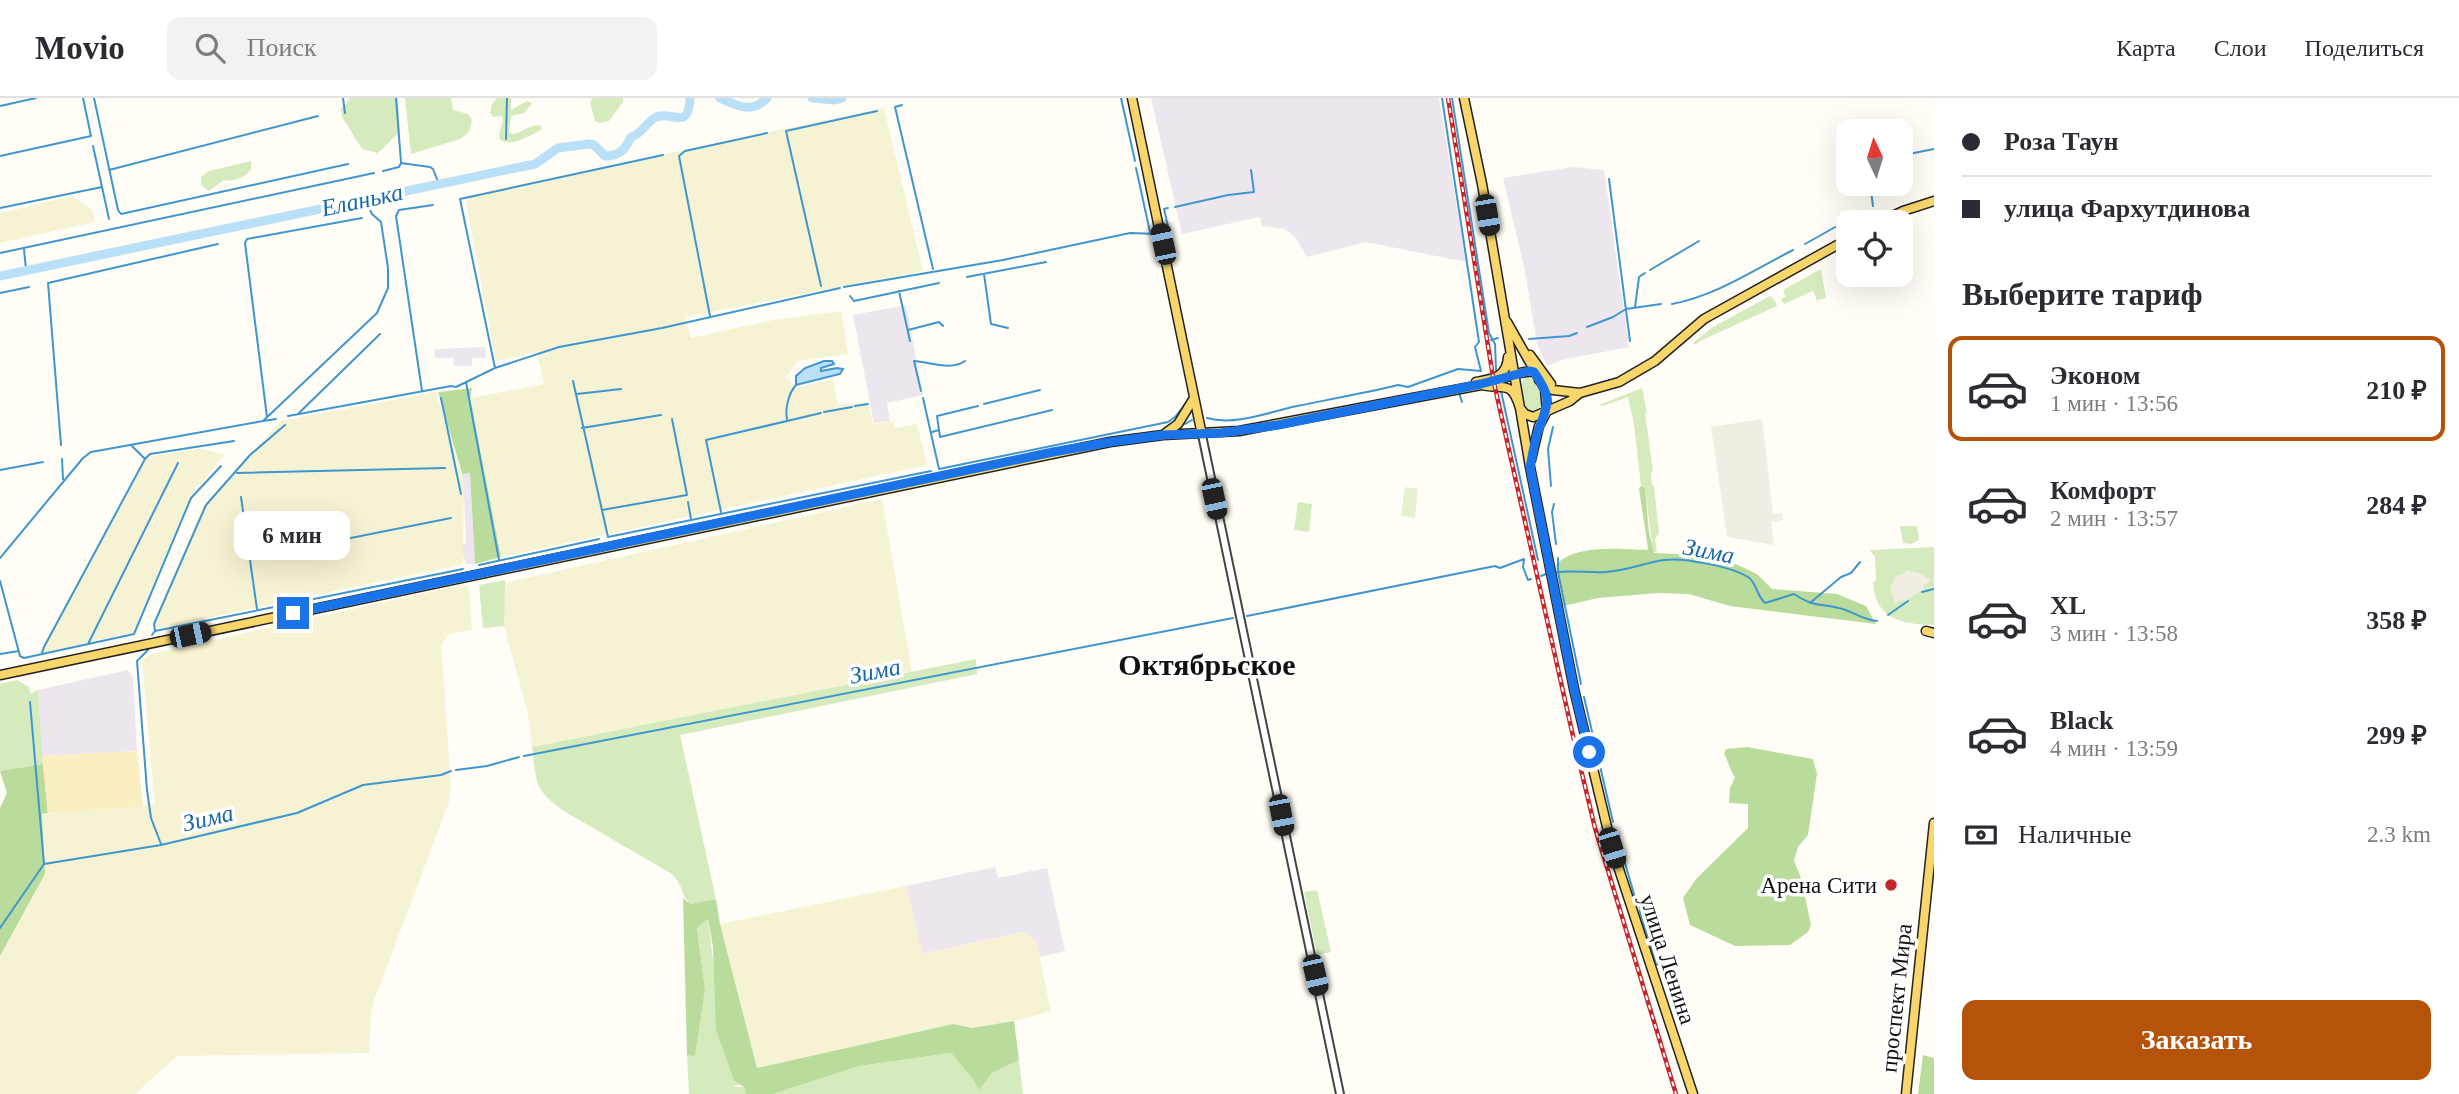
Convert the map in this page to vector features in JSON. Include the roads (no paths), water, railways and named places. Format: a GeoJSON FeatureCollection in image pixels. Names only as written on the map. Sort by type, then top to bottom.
{"type":"FeatureCollection","features":[{"type":"Feature","properties":{"kind":"main road"},"geometry":{"type":"LineString","coordinates":[[1132,98],[1202,435]]}},
{"type":"Feature","properties":{"kind":"main road"},"geometry":{"type":"LineString","coordinates":[[1426,395],[1440,388],[1499,377],[1508,366],[1504,317],[1464,98]]}},
{"type":"Feature","properties":{"kind":"main road"},"geometry":{"type":"LineString","coordinates":[[1906,210],[1934,201]]}},
{"type":"Feature","properties":{"kind":"main road"},"geometry":{"type":"LineString","coordinates":[[0,675],[1053,452],[1163,435],[1202,435],[1278,425],[1481,384],[1516,376],[1525,371],[1553,390],[1580,393],[1602,388],[1630,377],[1655,361],[1704,319],[1836,247]]}},
{"type":"Feature","properties":{"kind":"main road"},"geometry":{"type":"LineString","coordinates":[[1504,317],[1545,389],[1547,411]]}},
{"type":"Feature","properties":{"kind":"main road"},"geometry":{"type":"LineString","coordinates":[[1507,342],[1516,376]]}},
{"type":"Feature","properties":{"kind":"main road"},"geometry":{"type":"LineString","coordinates":[[1521,349],[1530,354],[1553,385],[1580,393]]}},
{"type":"Feature","properties":{"kind":"main road","name":"улица Ленина"},"geometry":{"type":"LineString","coordinates":[[1516,376],[1530,467],[1574,689],[1612,848],[1693,1094]]}},
{"type":"Feature","properties":{"kind":"main road"},"geometry":{"type":"LineString","coordinates":[[1481,384],[1508,387],[1515,393],[1525,414],[1533,417],[1570,401],[1580,393]]}},
{"type":"Feature","properties":{"kind":"main road"},"geometry":{"type":"LineString","coordinates":[[1163,435],[1178,424],[1195,398]]}},
{"type":"Feature","properties":{"kind":"main road","name":"улица Ленина"},"geometry":{"type":"LineString","coordinates":[[1530,467],[1534,443],[1547,411]]}},
{"type":"Feature","properties":{"kind":"main road","name":"проспект Мира"},"geometry":{"type":"LineString","coordinates":[[1906,1094],[1934,823]]}},
{"type":"Feature","properties":{"kind":"street"},"geometry":{"type":"LineString","coordinates":[[1202,435],[1340,1094]]}},
{"type":"Feature","properties":{"kind":"water"},"geometry":{"type":"Polygon","coordinates":[[[832,361],[834,364],[821,368],[821,371],[843,369],[840,374],[796,385],[796,376],[805,368],[832,361]]]}},
{"type":"Feature","properties":{"kind":"waterway"},"geometry":{"type":"LineString","coordinates":[[0,106],[36,98]]}},
{"type":"Feature","properties":{"kind":"waterway"},"geometry":{"type":"LineString","coordinates":[[0,156],[91,136],[83,98]]}},
{"type":"Feature","properties":{"kind":"waterway"},"geometry":{"type":"LineString","coordinates":[[94,98],[121,214],[348,164]]}},
{"type":"Feature","properties":{"kind":"waterway"},"geometry":{"type":"LineString","coordinates":[[343,98],[345,113]]}},
{"type":"Feature","properties":{"kind":"waterway"},"geometry":{"type":"LineString","coordinates":[[396,98],[401,162]]}},
{"type":"Feature","properties":{"kind":"waterway"},"geometry":{"type":"LineString","coordinates":[[506,139],[507,98]]}},
{"type":"Feature","properties":{"kind":"waterway","name":"Еланька"},"geometry":{"type":"LineString","coordinates":[[0,276],[535,164],[558,148],[589,144],[594,145],[605,156],[614,155],[653,119],[659,116],[677,118],[686,115],[690,98]]}},
{"type":"Feature","properties":{"kind":"waterway","name":"Еланька"},"geometry":{"type":"LineString","coordinates":[[720,98],[744,107],[756,106],[767,98]]}},
{"type":"Feature","properties":{"kind":"waterway","name":"Еланька"},"geometry":{"type":"LineString","coordinates":[[812,98],[842,98]]}},
{"type":"Feature","properties":{"kind":"waterway"},"geometry":{"type":"LineString","coordinates":[[1121,98],[1135,161]]}},
{"type":"Feature","properties":{"kind":"waterway"},"geometry":{"type":"LineString","coordinates":[[1207,418],[1229,420],[1264,415],[1398,385],[1408,387],[1458,369],[1481,371],[1475,347],[1479,342],[1442,98]]}},
{"type":"Feature","properties":{"kind":"waterway"},"geometry":{"type":"LineString","coordinates":[[1452,98],[1489,333],[1495,344],[1496,370]]}},
{"type":"Feature","properties":{"kind":"waterway"},"geometry":{"type":"LineString","coordinates":[[902,105],[895,107],[933,269]]}},
{"type":"Feature","properties":{"kind":"waterway"},"geometry":{"type":"LineString","coordinates":[[821,286],[786,131],[877,111]]}},
{"type":"Feature","properties":{"kind":"waterway"},"geometry":{"type":"LineString","coordinates":[[109,170],[318,116]]}},
{"type":"Feature","properties":{"kind":"waterway"},"geometry":{"type":"LineString","coordinates":[[710,316],[679,156],[685,151],[767,133]]}},
{"type":"Feature","properties":{"kind":"waterway"},"geometry":{"type":"LineString","coordinates":[[93,146],[109,219]]}},
{"type":"Feature","properties":{"kind":"waterway"},"geometry":{"type":"LineString","coordinates":[[1913,153],[1934,149]]}},
{"type":"Feature","properties":{"kind":"waterway"},"geometry":{"type":"LineString","coordinates":[[495,368],[460,199],[663,155]]}},
{"type":"Feature","properties":{"kind":"waterway"},"geometry":{"type":"LineString","coordinates":[[383,171],[399,167],[401,163],[430,167],[439,184]]}},
{"type":"Feature","properties":{"kind":"waterway"},"geometry":{"type":"LineString","coordinates":[[1136,168],[1150,232]]}},
{"type":"Feature","properties":{"kind":"waterway"},"geometry":{"type":"LineString","coordinates":[[1175,207],[1254,192],[1251,170]]}},
{"type":"Feature","properties":{"kind":"waterway"},"geometry":{"type":"LineString","coordinates":[[0,253],[374,173]]}},
{"type":"Feature","properties":{"kind":"waterway"},"geometry":{"type":"LineString","coordinates":[[1609,179],[1630,341]]}},
{"type":"Feature","properties":{"kind":"waterway"},"geometry":{"type":"LineString","coordinates":[[0,208],[102,187]]}},
{"type":"Feature","properties":{"kind":"waterway"},"geometry":{"type":"LineString","coordinates":[[1872,196],[1873,206]]}},
{"type":"Feature","properties":{"kind":"waterway"},"geometry":{"type":"LineString","coordinates":[[0,558],[83,458],[91,452],[263,421],[377,313],[388,288],[388,268],[381,222],[372,214],[365,200]]}},
{"type":"Feature","properties":{"kind":"waterway"},"geometry":{"type":"LineString","coordinates":[[422,391],[396,216],[399,210],[433,205]]}},
{"type":"Feature","properties":{"kind":"waterway"},"geometry":{"type":"LineString","coordinates":[[1165,233],[1169,231],[1164,209],[1168,208]]}},
{"type":"Feature","properties":{"kind":"waterway"},"geometry":{"type":"LineString","coordinates":[[267,417],[245,243],[247,239],[362,218]]}},
{"type":"Feature","properties":{"kind":"waterway"},"geometry":{"type":"LineString","coordinates":[[1805,244],[1836,227]]}},
{"type":"Feature","properties":{"kind":"waterway"},"geometry":{"type":"LineString","coordinates":[[844,287],[1003,260],[1130,233],[1157,234]]}},
{"type":"Feature","properties":{"kind":"waterway"},"geometry":{"type":"LineString","coordinates":[[1650,270],[1699,241]]}},
{"type":"Feature","properties":{"kind":"waterway"},"geometry":{"type":"LineString","coordinates":[[61,445],[48,283],[218,244]]}},
{"type":"Feature","properties":{"kind":"waterway"},"geometry":{"type":"LineString","coordinates":[[24,249],[26,270]]}},
{"type":"Feature","properties":{"kind":"waterway"},"geometry":{"type":"LineString","coordinates":[[1672,304],[1719,289],[1793,250]]}},
{"type":"Feature","properties":{"kind":"waterway"},"geometry":{"type":"LineString","coordinates":[[967,277],[1046,262]]}},
{"type":"Feature","properties":{"kind":"waterway"},"geometry":{"type":"LineString","coordinates":[[1635,307],[1639,277],[1645,273]]}},
{"type":"Feature","properties":{"kind":"waterway"},"geometry":{"type":"LineString","coordinates":[[984,274],[991,324],[1008,328]]}},
{"type":"Feature","properties":{"kind":"waterway"},"geometry":{"type":"LineString","coordinates":[[850,296],[854,301],[939,283]]}},
{"type":"Feature","properties":{"kind":"waterway"},"geometry":{"type":"LineString","coordinates":[[0,293],[29,287]]}},
{"type":"Feature","properties":{"kind":"waterway"},"geometry":{"type":"LineString","coordinates":[[288,416],[456,387],[495,368],[559,347],[662,328],[840,288]]}},
{"type":"Feature","properties":{"kind":"waterway"},"geometry":{"type":"LineString","coordinates":[[899,291],[910,341]]}},
{"type":"Feature","properties":{"kind":"waterway"},"geometry":{"type":"LineString","coordinates":[[1587,327],[1626,309],[1661,304]]}},
{"type":"Feature","properties":{"kind":"waterway"},"geometry":{"type":"LineString","coordinates":[[908,330],[939,322],[943,326]]}},
{"type":"Feature","properties":{"kind":"waterway"},"geometry":{"type":"LineString","coordinates":[[1529,339],[1577,333]]}},
{"type":"Feature","properties":{"kind":"waterway"},"geometry":{"type":"LineString","coordinates":[[298,414],[380,334]]}},
{"type":"Feature","properties":{"kind":"waterway"},"geometry":{"type":"LineString","coordinates":[[1491,340],[1498,338]]}},
{"type":"Feature","properties":{"kind":"waterway"},"geometry":{"type":"LineString","coordinates":[[921,391],[914,361],[947,366],[965,361]]}},
{"type":"Feature","properties":{"kind":"waterway"},"geometry":{"type":"LineString","coordinates":[[573,381],[608,537],[931,471]]}},
{"type":"Feature","properties":{"kind":"waterway"},"geometry":{"type":"LineString","coordinates":[[466,382],[499,560]]}},
{"type":"Feature","properties":{"kind":"waterway"},"geometry":{"type":"LineString","coordinates":[[787,419],[788,402],[796,385]]}},
{"type":"Feature","properties":{"kind":"waterway"},"geometry":{"type":"LineString","coordinates":[[577,394],[621,389]]}},
{"type":"Feature","properties":{"kind":"waterway"},"geometry":{"type":"LineString","coordinates":[[984,404],[1040,390]]}},
{"type":"Feature","properties":{"kind":"waterway"},"geometry":{"type":"LineString","coordinates":[[1501,391],[1538,560]]}},
{"type":"Feature","properties":{"kind":"waterway"},"geometry":{"type":"LineString","coordinates":[[1459,393],[1462,402]]}},
{"type":"Feature","properties":{"kind":"waterway"},"geometry":{"type":"LineString","coordinates":[[441,398],[461,494]]}},
{"type":"Feature","properties":{"kind":"waterway"},"geometry":{"type":"LineString","coordinates":[[923,398],[939,469],[1168,422],[1187,402]]}},
{"type":"Feature","properties":{"kind":"waterway"},"geometry":{"type":"LineString","coordinates":[[855,406],[868,404]]}},
{"type":"Feature","properties":{"kind":"waterway"},"geometry":{"type":"LineString","coordinates":[[939,430],[937,416],[978,406]]}},
{"type":"Feature","properties":{"kind":"waterway"},"geometry":{"type":"LineString","coordinates":[[824,412],[852,407]]}},
{"type":"Feature","properties":{"kind":"waterway"},"geometry":{"type":"LineString","coordinates":[[932,432],[939,430],[940,437],[1052,410]]}},
{"type":"Feature","properties":{"kind":"waterway"},"geometry":{"type":"LineString","coordinates":[[721,512],[706,440],[821,413]]}},
{"type":"Feature","properties":{"kind":"waterway"},"geometry":{"type":"LineString","coordinates":[[582,428],[661,415]]}},
{"type":"Feature","properties":{"kind":"waterway"},"geometry":{"type":"LineString","coordinates":[[263,421],[276,419]]}},
{"type":"Feature","properties":{"kind":"waterway"},"geometry":{"type":"LineString","coordinates":[[602,510],[687,495],[672,419]]}},
{"type":"Feature","properties":{"kind":"waterway"},"geometry":{"type":"LineString","coordinates":[[1185,424],[1192,420]]}},
{"type":"Feature","properties":{"kind":"waterway"},"geometry":{"type":"LineString","coordinates":[[152,635],[155,631],[154,624],[206,505],[250,455],[285,425]]}},
{"type":"Feature","properties":{"kind":"waterway"},"geometry":{"type":"LineString","coordinates":[[1551,486],[1548,449],[1553,427]]}},
{"type":"Feature","properties":{"kind":"waterway"},"geometry":{"type":"LineString","coordinates":[[145,459],[150,454],[234,441]]}},
{"type":"Feature","properties":{"kind":"waterway"},"geometry":{"type":"LineString","coordinates":[[42,653],[145,459],[131,445]]}},
{"type":"Feature","properties":{"kind":"waterway"},"geometry":{"type":"LineString","coordinates":[[62,459],[63,479]]}},
{"type":"Feature","properties":{"kind":"waterway"},"geometry":{"type":"LineString","coordinates":[[0,470],[43,462]]}},
{"type":"Feature","properties":{"kind":"waterway"},"geometry":{"type":"LineString","coordinates":[[88,644],[178,463]]}},
{"type":"Feature","properties":{"kind":"waterway"},"geometry":{"type":"LineString","coordinates":[[0,581],[20,656],[24,658],[134,634],[191,498],[221,466]]}},
{"type":"Feature","properties":{"kind":"waterway"},"geometry":{"type":"LineString","coordinates":[[237,473],[445,468]]}},
{"type":"Feature","properties":{"kind":"waterway"},"geometry":{"type":"LineString","coordinates":[[241,497],[257,609]]}},
{"type":"Feature","properties":{"kind":"waterway"},"geometry":{"type":"LineString","coordinates":[[688,502],[691,519]]}},
{"type":"Feature","properties":{"kind":"waterway"},"geometry":{"type":"LineString","coordinates":[[1554,504],[1552,512],[1556,544]]}},
{"type":"Feature","properties":{"kind":"waterway"},"geometry":{"type":"LineString","coordinates":[[250,558],[451,518]]}},
{"type":"Feature","properties":{"kind":"waterway"},"geometry":{"type":"LineString","coordinates":[[479,565],[599,539]]}},
{"type":"Feature","properties":{"kind":"waterway"},"geometry":{"type":"LineString","coordinates":[[1558,558],[1558,572],[1581,684]]}},
{"type":"Feature","properties":{"kind":"waterway","name":"Зима"},"geometry":{"type":"LineString","coordinates":[[1247,616],[1495,566],[1500,568],[1524,559],[1523,567],[1528,580],[1531,579]]}},
{"type":"Feature","properties":{"kind":"waterway","name":"Зима"},"geometry":{"type":"LineString","coordinates":[[1557,572],[1613,571],[1672,559],[1695,561],[1719,566],[1748,577],[1765,603],[1794,594],[1811,603],[1844,609],[1877,621]]}},
{"type":"Feature","properties":{"kind":"waterway"},"geometry":{"type":"LineString","coordinates":[[1810,603],[1841,577],[1851,573],[1860,562]]}},
{"type":"Feature","properties":{"kind":"waterway"},"geometry":{"type":"LineString","coordinates":[[155,631],[463,569]]}},
{"type":"Feature","properties":{"kind":"waterway","name":"Зима"},"geometry":{"type":"LineString","coordinates":[[1541,576],[1546,574]]}},
{"type":"Feature","properties":{"kind":"waterway","name":"Зима"},"geometry":{"type":"LineString","coordinates":[[1922,592],[1934,589]]}},
{"type":"Feature","properties":{"kind":"waterway","name":"Зима"},"geometry":{"type":"LineString","coordinates":[[1888,615],[1908,601]]}},
{"type":"Feature","properties":{"kind":"waterway","name":"Зима"},"geometry":{"type":"LineString","coordinates":[[524,756],[1233,618]]}},
{"type":"Feature","properties":{"kind":"waterway"},"geometry":{"type":"LineString","coordinates":[[148,650],[137,661],[147,790],[151,818],[161,844]]}},
{"type":"Feature","properties":{"kind":"waterway"},"geometry":{"type":"LineString","coordinates":[[0,654],[19,651]]}},
{"type":"Feature","properties":{"kind":"waterway"},"geometry":{"type":"LineString","coordinates":[[1584,697],[1613,822]]}},
{"type":"Feature","properties":{"kind":"waterway"},"geometry":{"type":"LineString","coordinates":[[30,702],[44,864]]}},
{"type":"Feature","properties":{"kind":"waterway","name":"Зима"},"geometry":{"type":"LineString","coordinates":[[456,770],[487,766],[519,757]]}},
{"type":"Feature","properties":{"kind":"waterway","name":"Зима"},"geometry":{"type":"LineString","coordinates":[[0,928],[44,864],[161,845],[297,813],[363,785],[441,775],[451,771]]}},
{"type":"Feature","properties":{"kind":"waterway"},"geometry":{"type":"LineString","coordinates":[[1616,832],[1636,901],[1639,900],[1640,912],[1656,964],[1672,970],[1674,975]]}},
{"type":"Feature","properties":{"kind":"waterway"},"geometry":{"type":"LineString","coordinates":[[1676,986],[1678,998]]}},
{"type":"Feature","properties":{"kind":"railway"},"geometry":{"type":"LineString","coordinates":[[1448,98],[1494,383],[1573,736],[1595,828],[1676,1094]]}},
{"type":"Feature","properties":{"kind":"place","name":"Арена Сити"},"geometry":{"type":"Point","coordinates":[1891,885]}},
{"type":"Feature","properties":{"kind":"district","name":"Октябрьское"},"geometry":{"type":"Point","coordinates":[1207,665]}}]}
